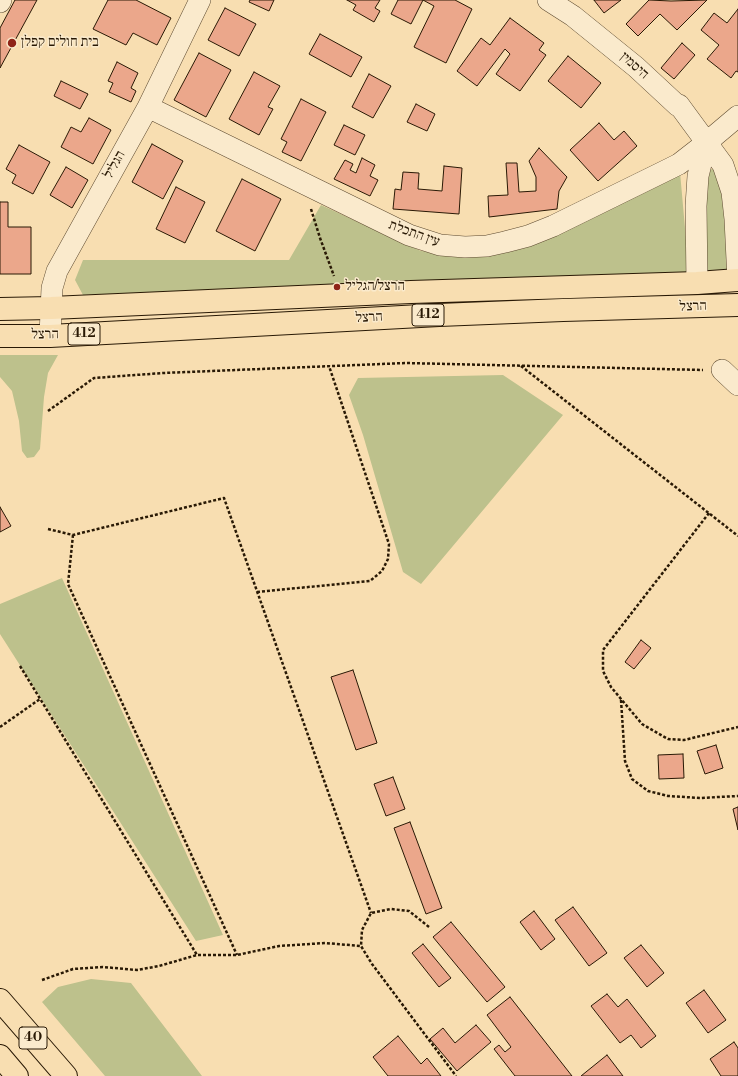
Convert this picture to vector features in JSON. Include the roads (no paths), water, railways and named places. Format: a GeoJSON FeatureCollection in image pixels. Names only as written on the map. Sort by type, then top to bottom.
{"type":"FeatureCollection","features":[{"type":"Feature","properties":{"kind":"main road","name":"הרצל"},"geometry":{"type":"LineString","coordinates":[[0,309],[341,295],[698,283],[738,280]]}},
{"type":"Feature","properties":{"kind":"main road","name":"הרצל"},"geometry":{"type":"LineString","coordinates":[[0,336],[50,336],[439,315],[738,305]]}},
{"type":"Feature","properties":{"kind":"main road","name":"40"},"geometry":{"type":"LineString","coordinates":[[0,1000],[66,1076]]}},
{"type":"Feature","properties":{"kind":"main road","name":"40"},"geometry":{"type":"LineString","coordinates":[[0,1056],[17,1076]]}},
{"type":"Feature","properties":{"kind":"street","name":"הגליל"},"geometry":{"type":"LineString","coordinates":[[50,336],[52,288],[57,271],[148,107],[200,0]]}},
{"type":"Feature","properties":{"kind":"street","name":"היסמין"},"geometry":{"type":"LineString","coordinates":[[548,0],[573,16],[636,67],[678,106],[679,104],[723,165],[732,192],[738,280]]}},
{"type":"Feature","properties":{"kind":"street","name":"עין התכלת"},"geometry":{"type":"LineString","coordinates":[[148,107],[409,235],[440,245],[466,247],[487,246],[528,236],[553,226],[671,168],[738,116]]}},
{"type":"Feature","properties":{"kind":"street"},"geometry":{"type":"LineString","coordinates":[[698,283],[696,206],[698,176],[706,142]]}},
{"type":"Feature","properties":{"kind":"street"},"geometry":{"type":"LineString","coordinates":[[722,370],[738,384]]}},
{"type":"Feature","properties":{"kind":"place","name":"בית חולים קפלן"},"geometry":{"type":"Point","coordinates":[12,43]}},
{"type":"Feature","properties":{"kind":"place","name":"הרצל/הגליל"},"geometry":{"type":"Point","coordinates":[337,287]}}]}
